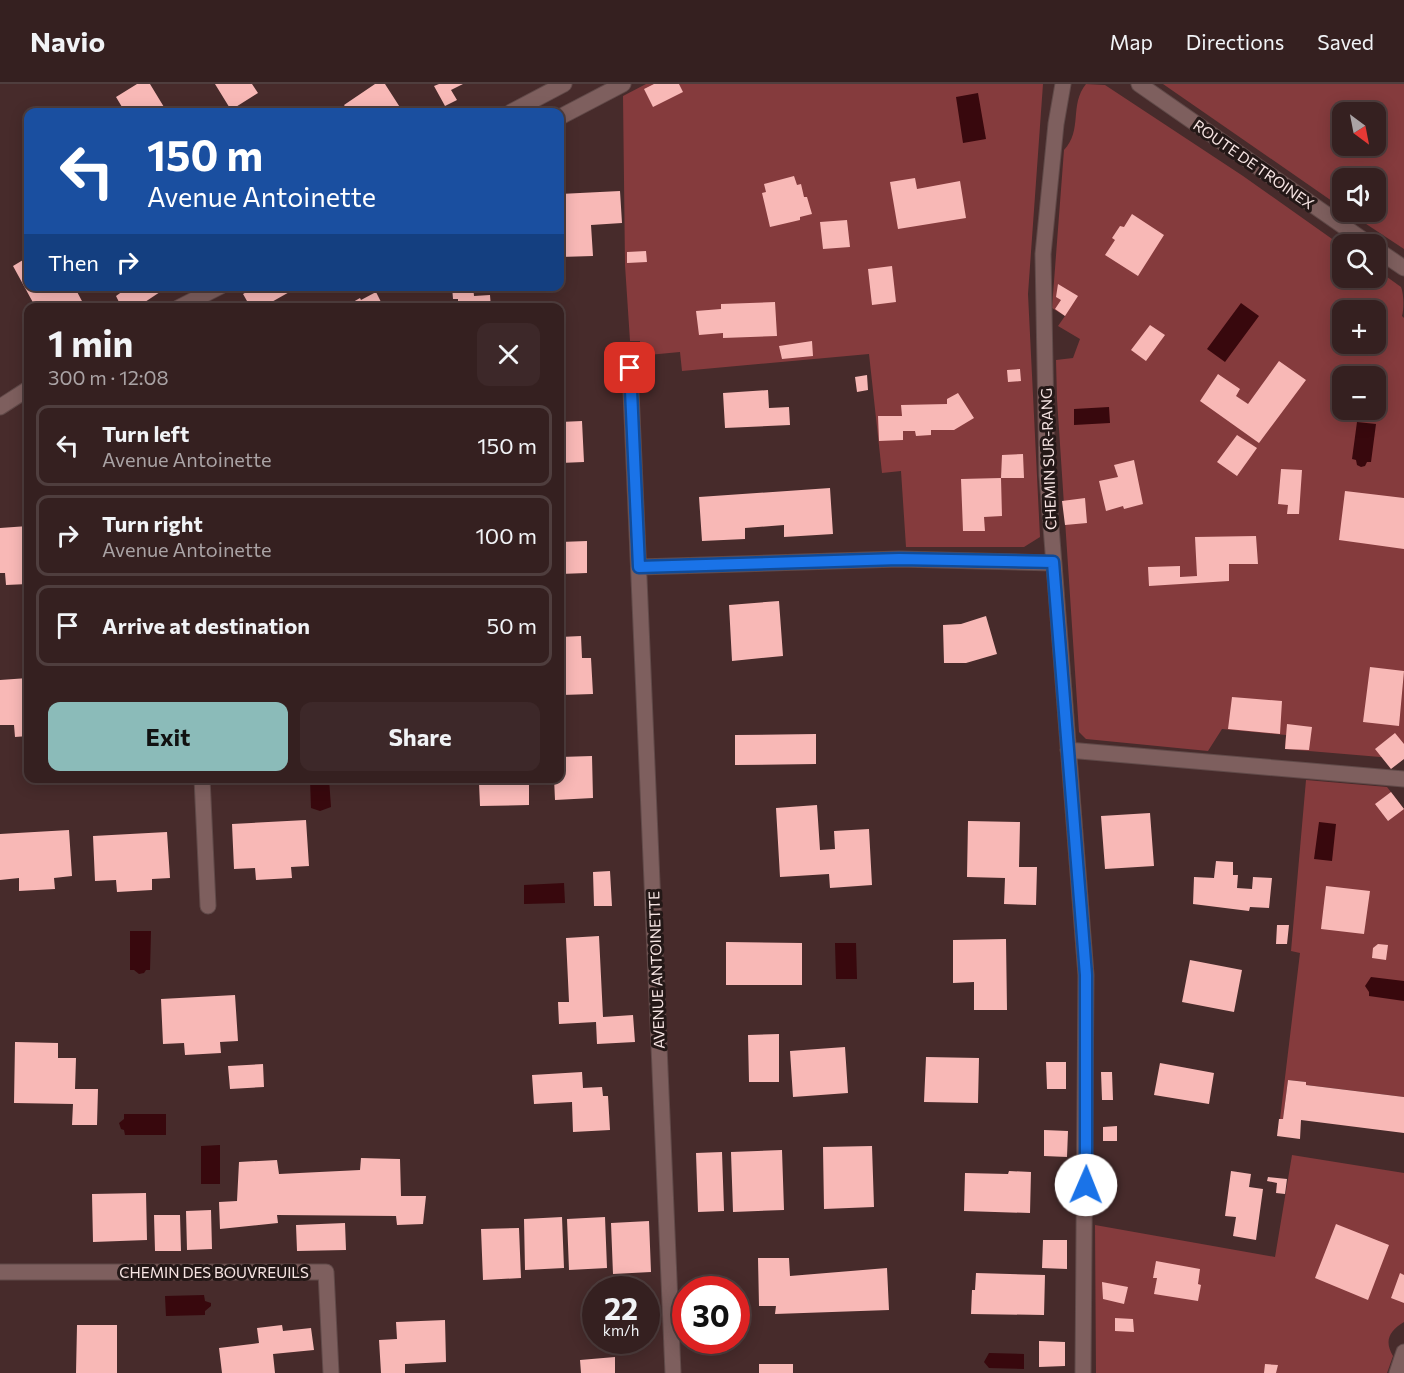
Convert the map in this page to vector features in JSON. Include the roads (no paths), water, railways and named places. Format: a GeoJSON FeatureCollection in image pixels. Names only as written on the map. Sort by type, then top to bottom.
{"type":"FeatureCollection","features":[{"type":"Feature","properties":{"kind":"street"},"geometry":{"type":"LineString","coordinates":[[519,108],[564,84]]}},
{"type":"Feature","properties":{"kind":"street"},"geometry":{"type":"LineString","coordinates":[[564,115],[623,84]]}},
{"type":"Feature","properties":{"kind":"street","name":"CHEMIN SUR-RANG"},"geometry":{"type":"LineString","coordinates":[[1063,84],[1056,124],[1043,254],[1047,474],[1086,975],[1083,1373]]}},
{"type":"Feature","properties":{"kind":"street","name":"ROUTE DE TROINEX"},"geometry":{"type":"LineString","coordinates":[[1138,84],[1355,234]]}},
{"type":"Feature","properties":{"kind":"street"},"geometry":{"type":"LineString","coordinates":[[1386,256],[1404,268]]}},
{"type":"Feature","properties":{"kind":"street"},"geometry":{"type":"LineString","coordinates":[[188,303],[211,291]]}},
{"type":"Feature","properties":{"kind":"street","name":"AVENUE ANTOINETTE"},"geometry":{"type":"LineString","coordinates":[[630,368],[673,1373]]}},
{"type":"Feature","properties":{"kind":"street"},"geometry":{"type":"LineString","coordinates":[[0,407],[24,392]]}},
{"type":"Feature","properties":{"kind":"street"},"geometry":{"type":"LineString","coordinates":[[639,567],[899,559],[1053,562]]}},
{"type":"Feature","properties":{"kind":"street"},"geometry":{"type":"LineString","coordinates":[[1068,750],[1404,779]]}},
{"type":"Feature","properties":{"kind":"street"},"geometry":{"type":"LineString","coordinates":[[201,783],[208,906]]}},
{"type":"Feature","properties":{"kind":"street","name":"CHEMIN DES BOUVREUILS"},"geometry":{"type":"LineString","coordinates":[[0,1272],[326,1272],[331,1373]]}},
{"type":"Feature","properties":{"kind":"street"},"geometry":{"type":"LineString","coordinates":[[1397,1373],[1404,1352]]}}]}
